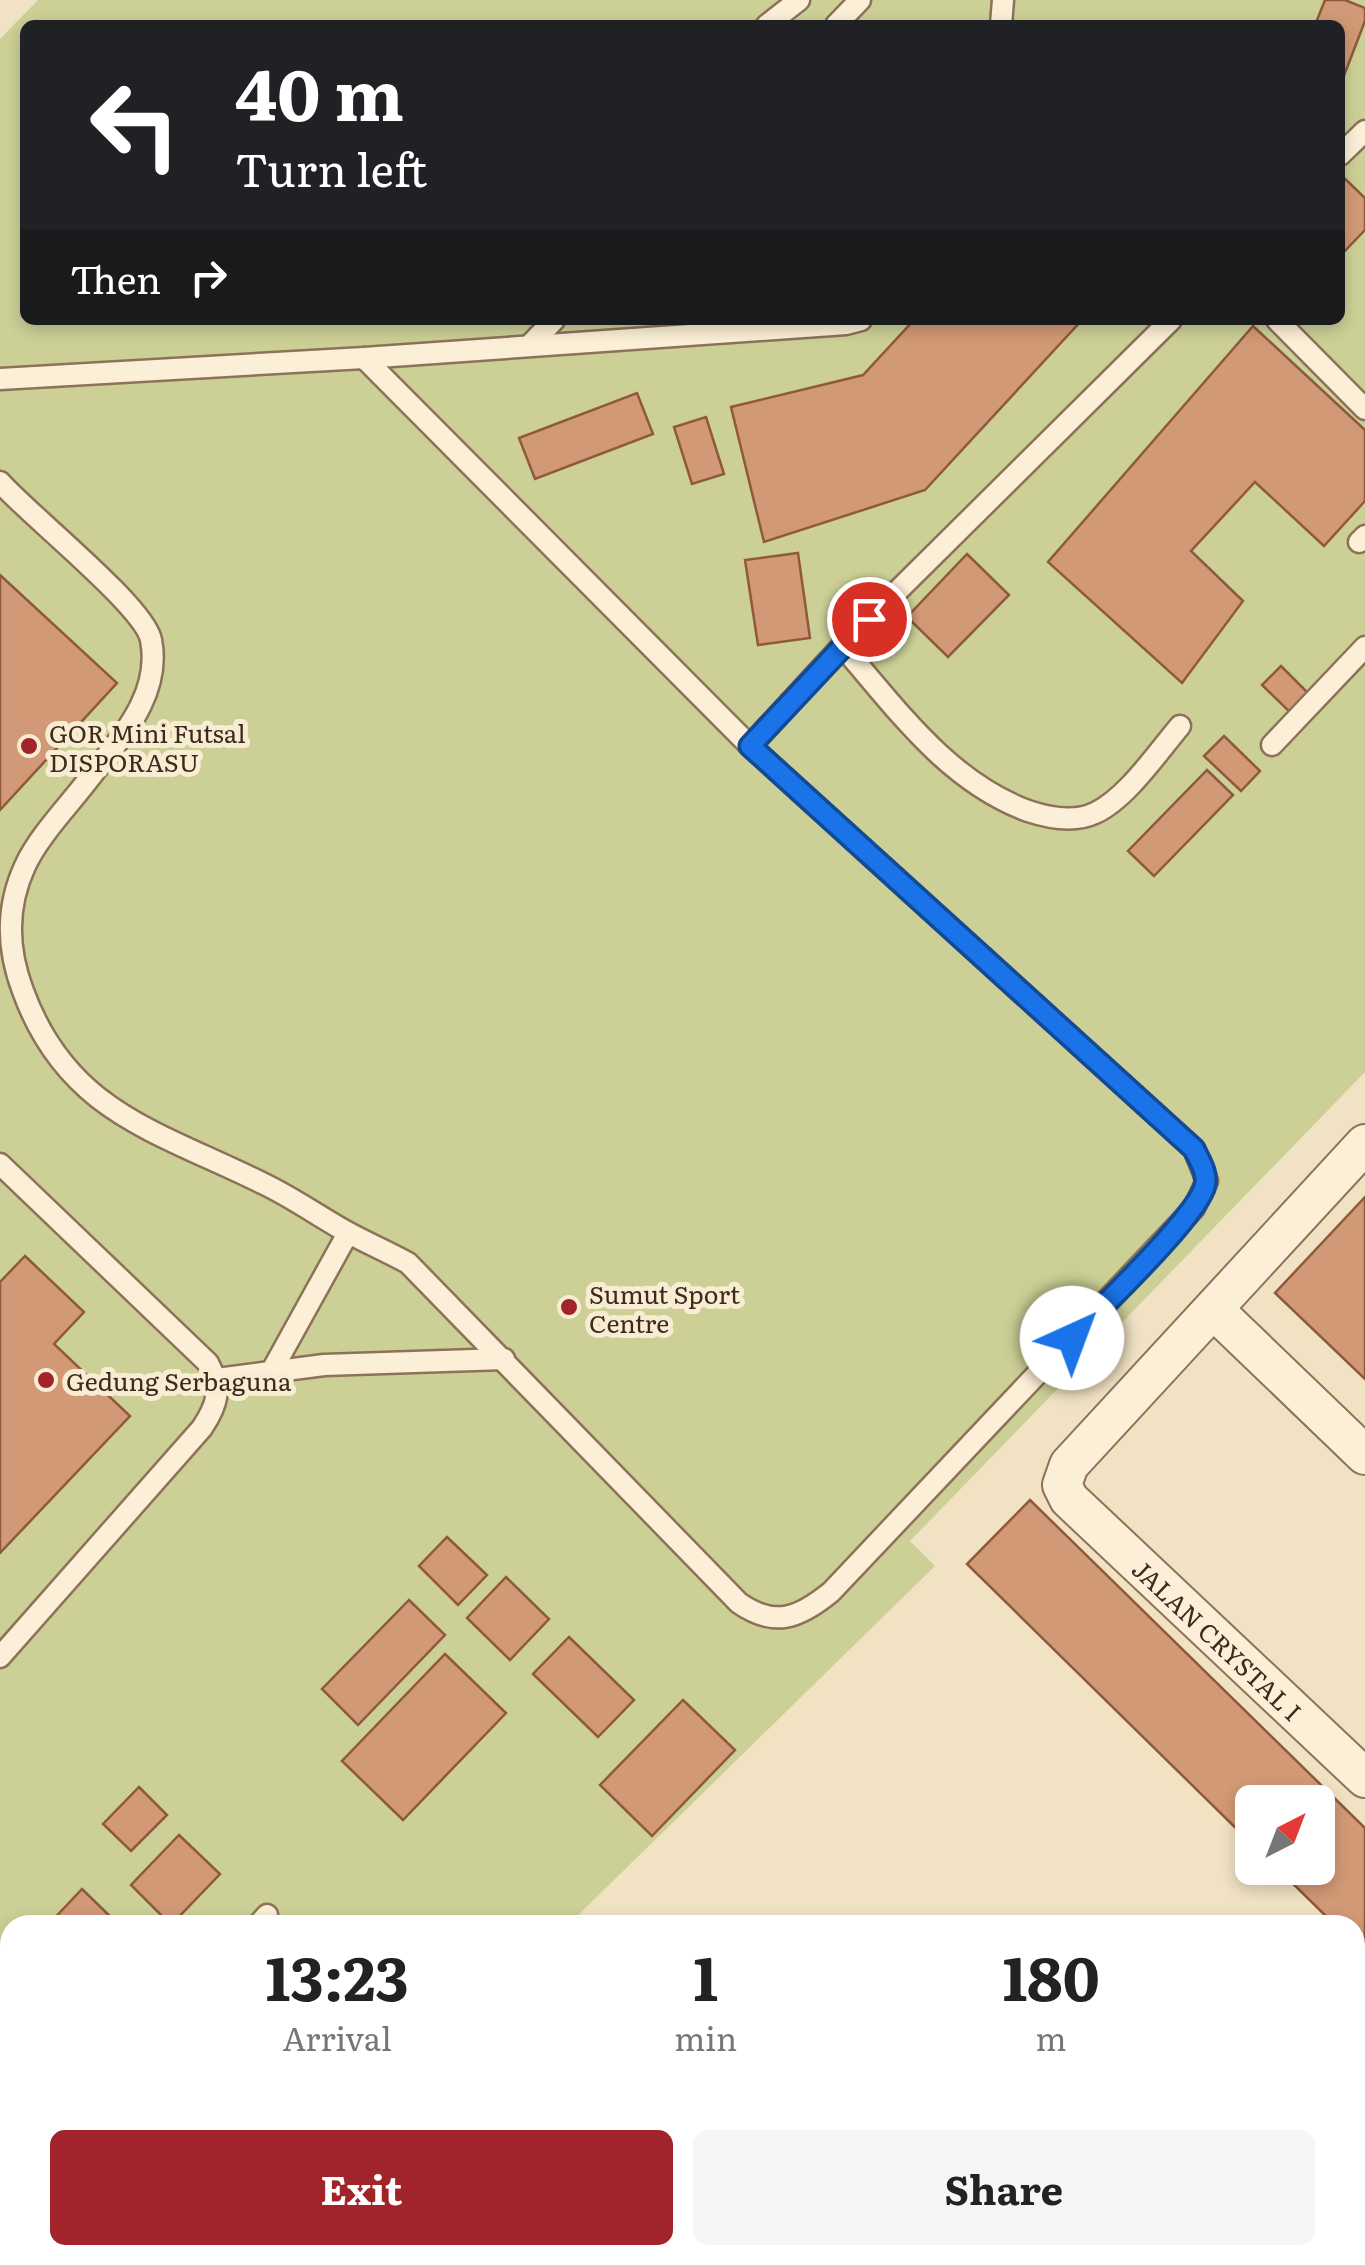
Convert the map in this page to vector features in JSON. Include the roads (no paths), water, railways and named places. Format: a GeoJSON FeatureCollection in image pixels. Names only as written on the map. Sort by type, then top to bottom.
{"type":"FeatureCollection","features":[{"type":"Feature","properties":{"kind":"street"},"geometry":{"type":"LineString","coordinates":[[1365,1144],[1214,1310],[1365,1455]]}},
{"type":"Feature","properties":{"kind":"street","name":"JALAN CRYSTAL I"},"geometry":{"type":"LineString","coordinates":[[1214,1310],[1069,1466],[1062,1485],[1069,1499],[1365,1778]]}},
{"type":"Feature","properties":{"kind":"lane"},"geometry":{"type":"LineString","coordinates":[[773,20],[798,0]]}},
{"type":"Feature","properties":{"kind":"lane"},"geometry":{"type":"LineString","coordinates":[[841,20],[860,0]]}},
{"type":"Feature","properties":{"kind":"lane"},"geometry":{"type":"LineString","coordinates":[[1345,150],[1365,131]]}},
{"type":"Feature","properties":{"kind":"lane"},"geometry":{"type":"LineString","coordinates":[[530,346],[549,325]]}},
{"type":"Feature","properties":{"kind":"lane"},"geometry":{"type":"LineString","coordinates":[[0,378],[364,358],[832,325]]}},
{"type":"Feature","properties":{"kind":"lane"},"geometry":{"type":"LineString","coordinates":[[750,746],[842,646],[1166,325]]}},
{"type":"Feature","properties":{"kind":"lane"},"geometry":{"type":"LineString","coordinates":[[1282,325],[1365,409]]}},
{"type":"Feature","properties":{"kind":"lane"},"geometry":{"type":"LineString","coordinates":[[0,482],[125,601],[151,638],[149,692],[130,724],[26,864],[12,906],[9,934],[18,978],[50,1050],[86,1089],[113,1108],[177,1144],[278,1191],[408,1263],[738,1603],[755,1614],[792,1618],[831,1592],[1179,1224],[1207,1182],[1194,1149],[750,746],[364,358]]}},
{"type":"Feature","properties":{"kind":"lane"},"geometry":{"type":"LineString","coordinates":[[842,646],[940,758],[983,790],[1048,818],[1094,814],[1118,798],[1180,726]]}},
{"type":"Feature","properties":{"kind":"lane"},"geometry":{"type":"LineString","coordinates":[[1272,746],[1365,647]]}},
{"type":"Feature","properties":{"kind":"lane"},"geometry":{"type":"LineString","coordinates":[[0,1164],[208,1363],[216,1378],[219,1398],[202,1428],[0,1656]]}},
{"type":"Feature","properties":{"kind":"lane"},"geometry":{"type":"LineString","coordinates":[[270,1374],[348,1233]]}},
{"type":"Feature","properties":{"kind":"lane"},"geometry":{"type":"LineString","coordinates":[[216,1378],[324,1365],[504,1359]]}},
{"type":"Feature","properties":{"kind":"place","name":"GOR Mini Futsal DISPORASU"},"geometry":{"type":"Point","coordinates":[29,746]}},
{"type":"Feature","properties":{"kind":"place","name":"Sumut Sport Centre"},"geometry":{"type":"Point","coordinates":[569,1307]}},
{"type":"Feature","properties":{"kind":"place","name":"Gedung Serbaguna"},"geometry":{"type":"Point","coordinates":[46,1380]}}]}
